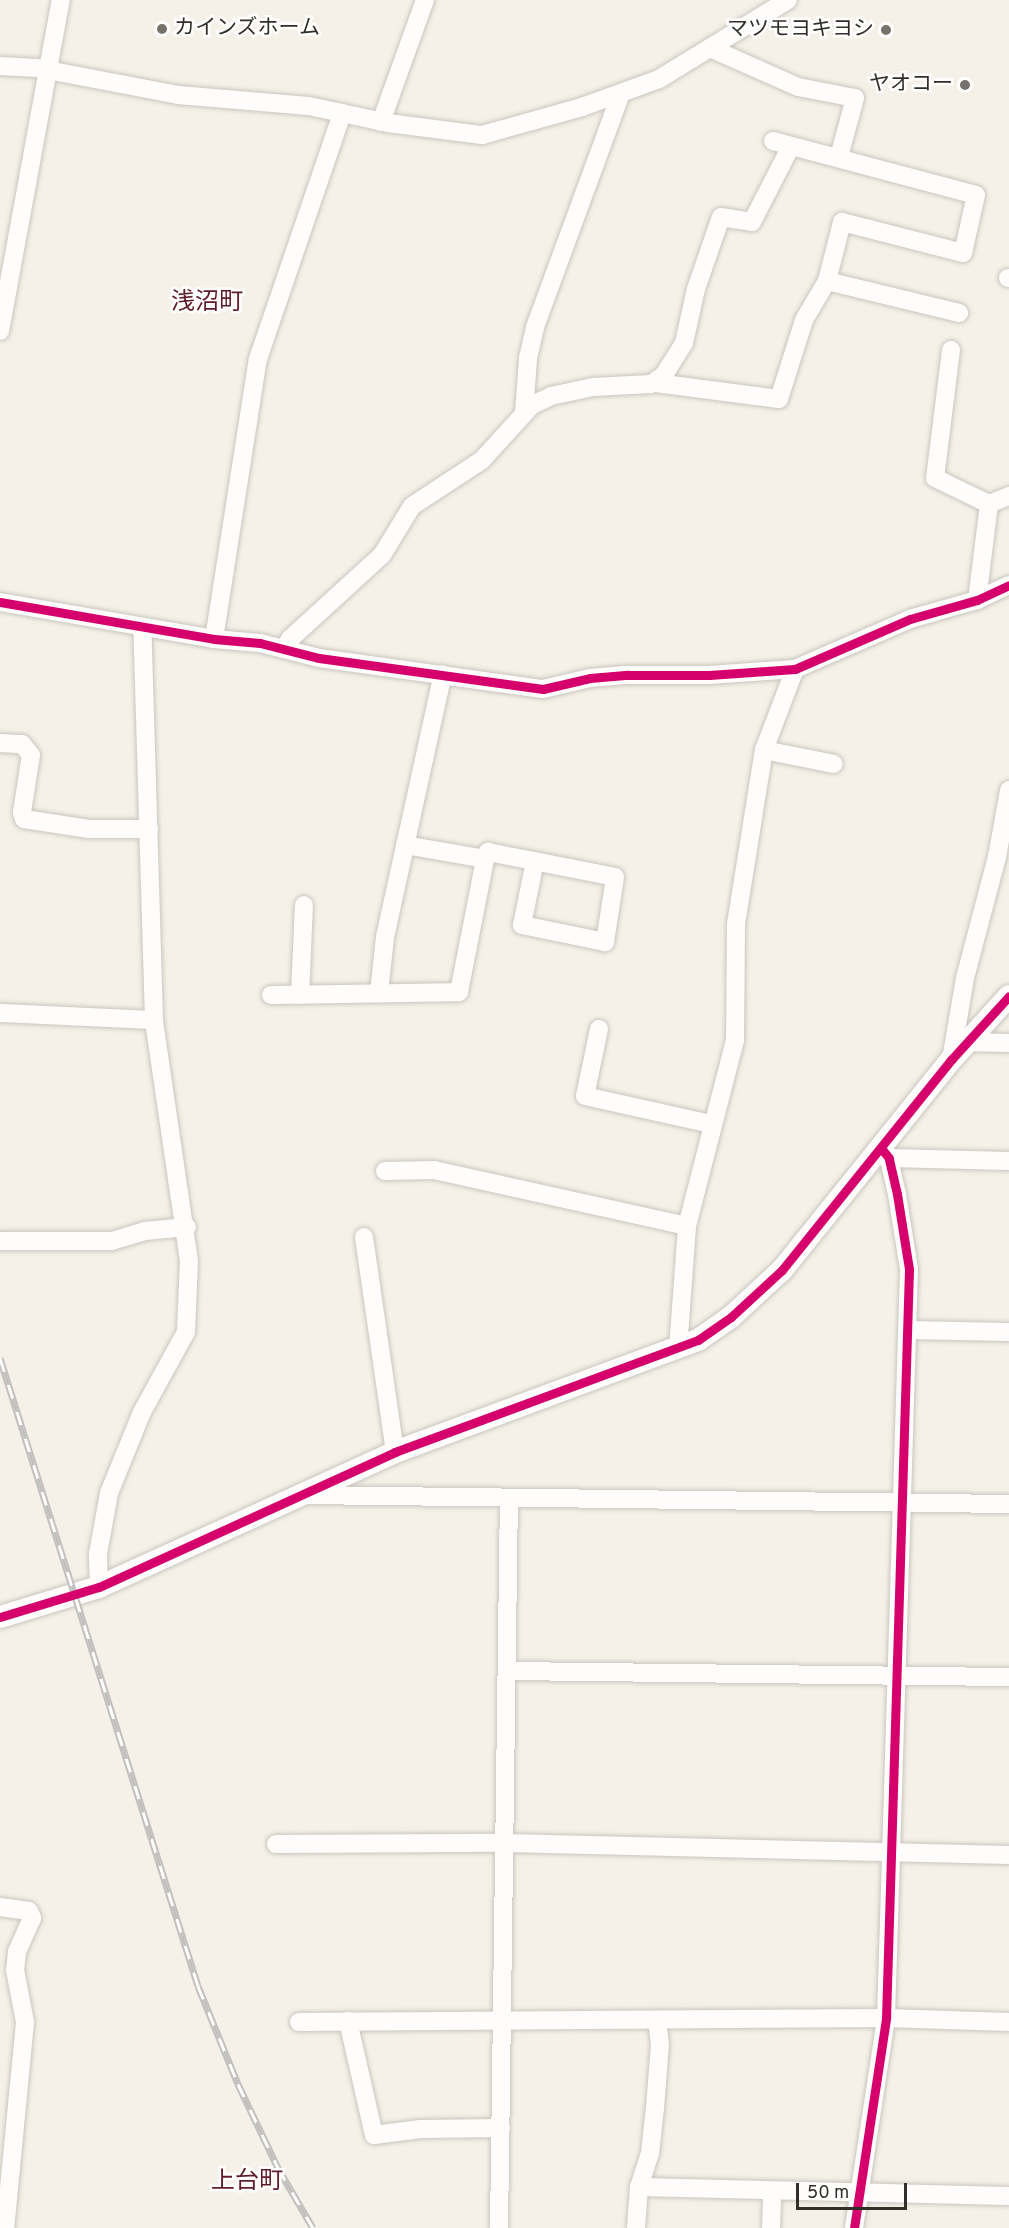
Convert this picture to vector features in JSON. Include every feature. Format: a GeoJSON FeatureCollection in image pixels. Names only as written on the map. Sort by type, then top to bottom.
{"type":"FeatureCollection","features":[{"type":"Feature","properties":{"kind":"street"},"geometry":{"type":"LineString","coordinates":[[0,331],[5,280],[49,71],[61,0]]}},
{"type":"Feature","properties":{"kind":"street"},"geometry":{"type":"LineString","coordinates":[[381,122],[425,0]]}},
{"type":"Feature","properties":{"kind":"street"},"geometry":{"type":"LineString","coordinates":[[0,66],[49,71],[178,95],[309,106],[381,122],[482,135],[621,93],[659,79],[788,0]]}},
{"type":"Feature","properties":{"kind":"street"},"geometry":{"type":"LineString","coordinates":[[710,48],[798,87],[855,98],[839,157]]}},
{"type":"Feature","properties":{"kind":"street"},"geometry":{"type":"LineString","coordinates":[[524,413],[528,358],[535,327],[621,93]]}},
{"type":"Feature","properties":{"kind":"street"},"geometry":{"type":"LineString","coordinates":[[214,639],[258,359],[342,113]]}},
{"type":"Feature","properties":{"kind":"street"},"geometry":{"type":"LineString","coordinates":[[284,649],[290,639],[382,555],[412,506],[482,460],[532,405],[568,392],[656,383],[779,399],[804,320],[827,281],[842,222],[963,253],[976,195],[773,141]]}},
{"type":"Feature","properties":{"kind":"street"},"geometry":{"type":"LineString","coordinates":[[656,383],[684,343],[696,289],[721,217],[752,222],[791,146]]}},
{"type":"Feature","properties":{"kind":"street"},"geometry":{"type":"LineString","coordinates":[[827,281],[959,313]]}},
{"type":"Feature","properties":{"kind":"street"},"geometry":{"type":"LineString","coordinates":[[951,350],[935,478],[990,504],[1009,496]]}},
{"type":"Feature","properties":{"kind":"street"},"geometry":{"type":"LineString","coordinates":[[977,600],[990,504]]}},
{"type":"Feature","properties":{"kind":"street"},"geometry":{"type":"LineString","coordinates":[[0,602],[284,649],[319,658],[543,689],[590,678],[628,675],[710,675],[795,669],[910,619],[977,600],[1009,585]]}},
{"type":"Feature","properties":{"kind":"street"},"geometry":{"type":"LineString","coordinates":[[99,1587],[98,1554],[105,1514],[121,1455],[186,1332],[187,1227],[154,1020],[142,627]]}},
{"type":"Feature","properties":{"kind":"street"},"geometry":{"type":"LineString","coordinates":[[678,1349],[687,1226],[711,1124],[735,1041],[736,924],[764,750],[795,669]]}},
{"type":"Feature","properties":{"kind":"street"},"geometry":{"type":"LineString","coordinates":[[379,993],[385,937],[443,674]]}},
{"type":"Feature","properties":{"kind":"street"},"geometry":{"type":"LineString","coordinates":[[0,743],[22,744],[31,755],[22,812],[24,819],[89,829],[149,829]]}},
{"type":"Feature","properties":{"kind":"street"},"geometry":{"type":"LineString","coordinates":[[764,750],[834,764]]}},
{"type":"Feature","properties":{"kind":"street"},"geometry":{"type":"LineString","coordinates":[[951,1060],[965,978],[997,857],[1009,790]]}},
{"type":"Feature","properties":{"kind":"street"},"geometry":{"type":"LineString","coordinates":[[405,845],[485,859]]}},
{"type":"Feature","properties":{"kind":"street"},"geometry":{"type":"LineString","coordinates":[[271,995],[459,992],[488,852],[615,878],[605,942],[522,925],[535,861]]}},
{"type":"Feature","properties":{"kind":"street"},"geometry":{"type":"LineString","coordinates":[[300,994],[304,905]]}},
{"type":"Feature","properties":{"kind":"street"},"geometry":{"type":"LineString","coordinates":[[0,1617],[99,1587],[396,1452],[678,1349],[731,1317],[782,1270],[885,1153],[951,1060],[1009,996]]}},
{"type":"Feature","properties":{"kind":"street"},"geometry":{"type":"LineString","coordinates":[[0,1013],[154,1020]]}},
{"type":"Feature","properties":{"kind":"street"},"geometry":{"type":"LineString","coordinates":[[599,1029],[585,1096],[711,1124]]}},
{"type":"Feature","properties":{"kind":"street"},"geometry":{"type":"LineString","coordinates":[[966,1042],[1009,1042]]}},
{"type":"Feature","properties":{"kind":"street"},"geometry":{"type":"LineString","coordinates":[[885,1153],[1009,1161]]}},
{"type":"Feature","properties":{"kind":"street"},"geometry":{"type":"LineString","coordinates":[[854,2228],[886,2018],[892,1853],[908,1249],[885,1153]]}},
{"type":"Feature","properties":{"kind":"street"},"geometry":{"type":"LineString","coordinates":[[385,1171],[434,1170],[687,1226]]}},
{"type":"Feature","properties":{"kind":"street"},"geometry":{"type":"LineString","coordinates":[[0,1240],[112,1241],[145,1231],[187,1227]]}},
{"type":"Feature","properties":{"kind":"street"},"geometry":{"type":"LineString","coordinates":[[363,1237],[396,1452]]}},
{"type":"Feature","properties":{"kind":"street"},"geometry":{"type":"LineString","coordinates":[[907,1330],[1009,1332]]}},
{"type":"Feature","properties":{"kind":"street"},"geometry":{"type":"LineString","coordinates":[[299,1495],[1009,1504]]}},
{"type":"Feature","properties":{"kind":"street"},"geometry":{"type":"LineString","coordinates":[[499,2228],[504,2020],[509,1498]]}},
{"type":"Feature","properties":{"kind":"street"},"geometry":{"type":"LineString","coordinates":[[508,1671],[1009,1677]]}},
{"type":"Feature","properties":{"kind":"street"},"geometry":{"type":"LineString","coordinates":[[276,1844],[505,1843],[1009,1855]]}},
{"type":"Feature","properties":{"kind":"street"},"geometry":{"type":"LineString","coordinates":[[0,1907],[29,1911],[32,1918],[17,1952],[15,1970],[25,2022],[5,2228]]}},
{"type":"Feature","properties":{"kind":"street"},"geometry":{"type":"LineString","coordinates":[[299,2022],[886,2018],[1009,2022]]}},
{"type":"Feature","properties":{"kind":"street"},"geometry":{"type":"LineString","coordinates":[[636,2228],[639,2187],[650,2153],[655,2108],[660,2045],[657,2020]]}},
{"type":"Feature","properties":{"kind":"street"},"geometry":{"type":"LineString","coordinates":[[348,2021],[374,2135],[421,2129],[501,2128]]}},
{"type":"Feature","properties":{"kind":"street"},"geometry":{"type":"LineString","coordinates":[[639,2187],[1009,2196]]}},
{"type":"Feature","properties":{"kind":"street"},"geometry":{"type":"LineString","coordinates":[[771,2228],[772,2190]]}},
{"type":"Feature","properties":{"kind":"railway"},"geometry":{"type":"LineString","coordinates":[[0,1358],[198,1986],[238,2084],[278,2168],[313,2228]]}},
{"type":"Feature","properties":{"kind":"cycle path"},"geometry":{"type":"LineString","coordinates":[[0,602],[214,639],[260,643],[319,658],[543,689],[590,678],[628,675],[709,675],[795,669],[910,619],[977,600],[1009,585]]}},
{"type":"Feature","properties":{"kind":"cycle path"},"geometry":{"type":"LineString","coordinates":[[0,1617],[99,1587],[395,1452],[698,1340],[731,1317],[782,1270],[951,1060],[1009,996]]}},
{"type":"Feature","properties":{"kind":"cycle path"},"geometry":{"type":"LineString","coordinates":[[854,2228],[886,2018],[909,1269],[889,1158],[881,1148]]}},
{"type":"Feature","properties":{"kind":"place","name":"カインズホーム"},"geometry":{"type":"Point","coordinates":[162,29]}},
{"type":"Feature","properties":{"kind":"place","name":"マツモヨキヨシ"},"geometry":{"type":"Point","coordinates":[886,30]}},
{"type":"Feature","properties":{"kind":"place","name":"ヤオコー"},"geometry":{"type":"Point","coordinates":[965,85]}},
{"type":"Feature","properties":{"kind":"district","name":"浅沼町"},"geometry":{"type":"Point","coordinates":[207,304]}},
{"type":"Feature","properties":{"kind":"district","name":"上台町"},"geometry":{"type":"Point","coordinates":[247,2183]}}]}
